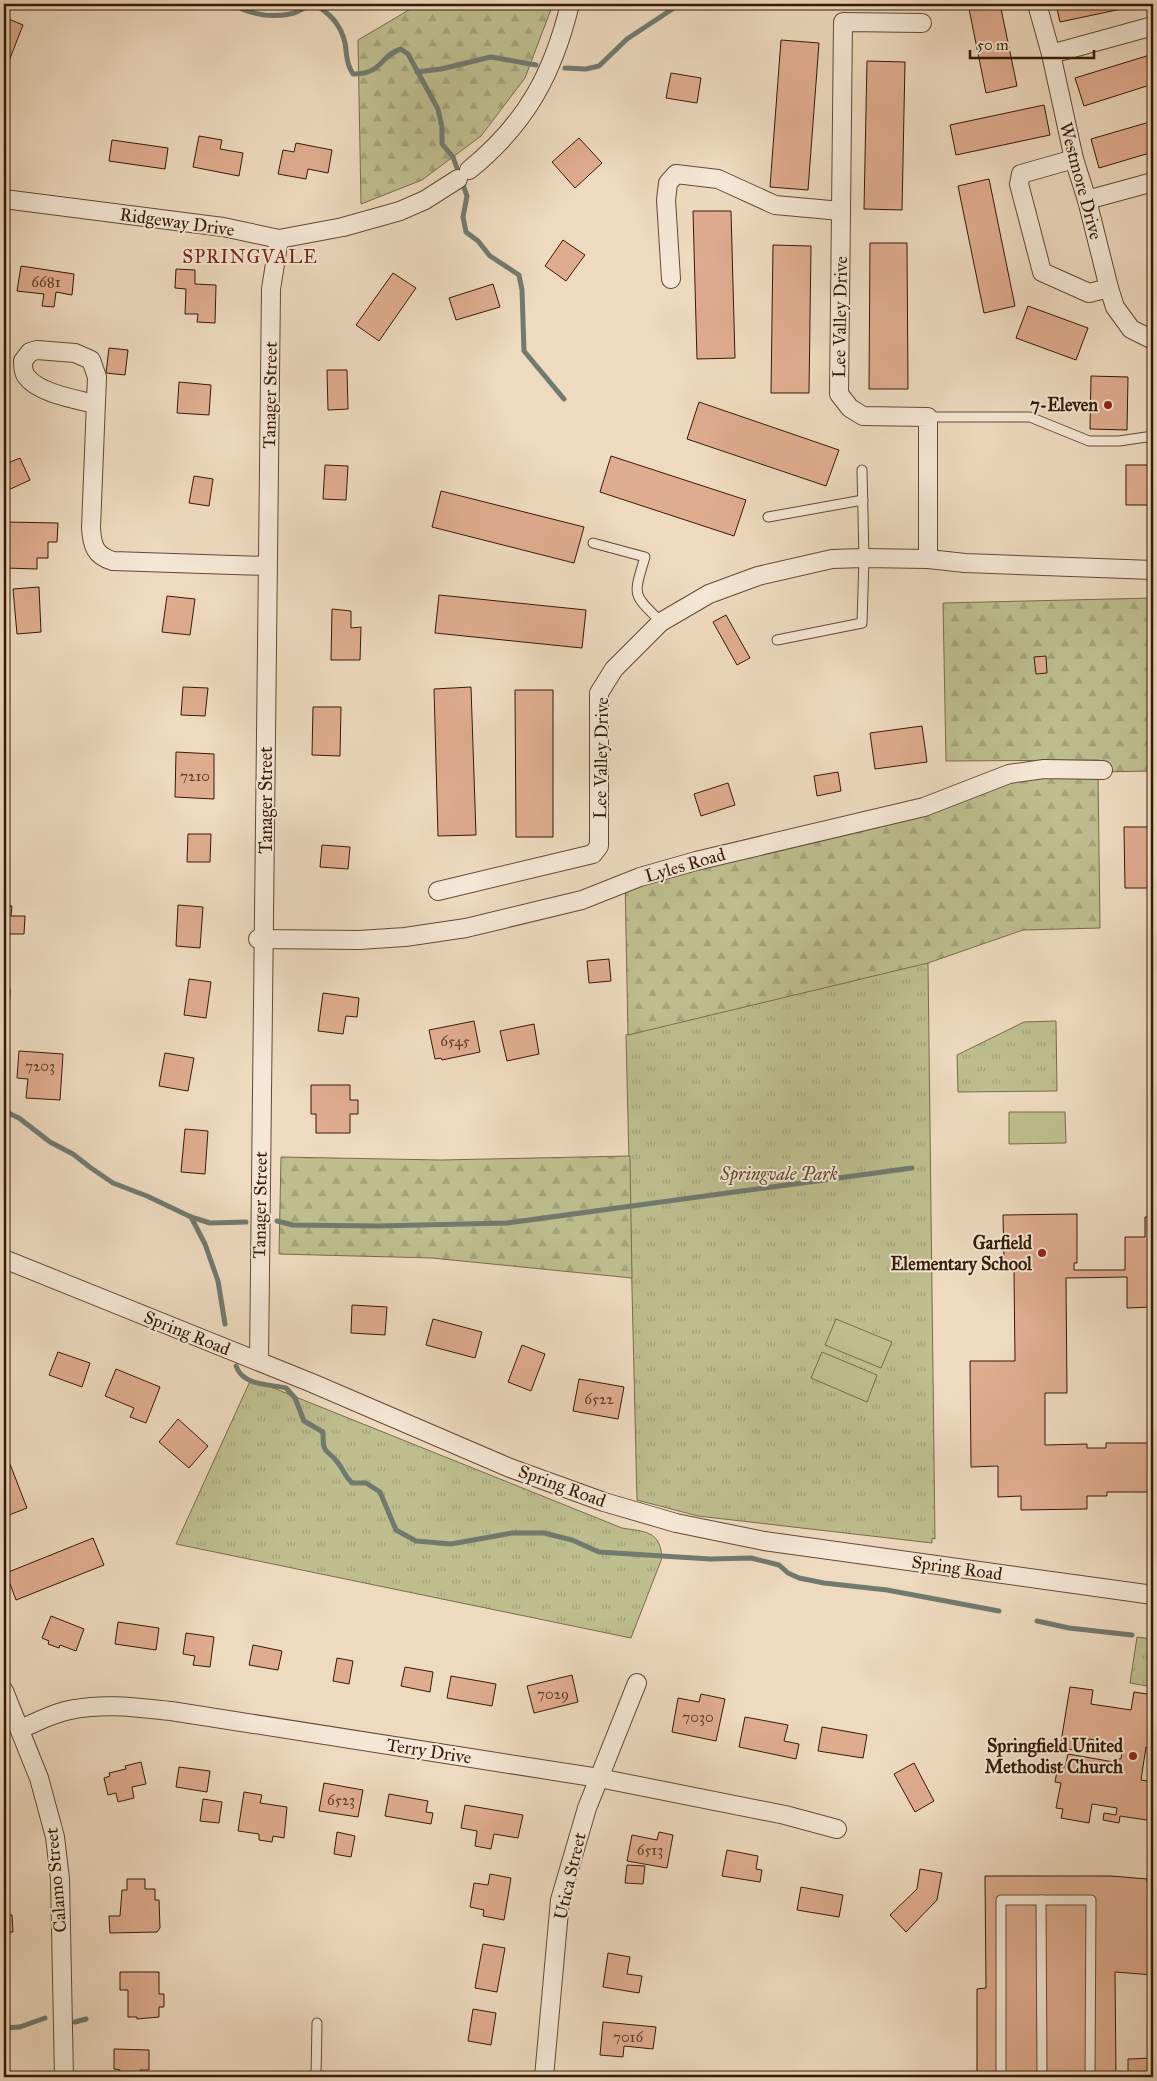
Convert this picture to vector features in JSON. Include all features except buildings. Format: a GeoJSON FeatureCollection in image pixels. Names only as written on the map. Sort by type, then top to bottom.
{"type":"FeatureCollection","features":[{"type":"Feature","properties":{"kind":"street","name":"Ridgeway Drive"},"geometry":{"type":"LineString","coordinates":[[4,200],[223,227],[279,239],[344,227],[392,214],[424,200],[464,174],[492,152],[506,137],[532,103],[554,59],[570,4]]}},
{"type":"Feature","properties":{"kind":"street","name":"Westmore Drive"},"geometry":{"type":"LineString","coordinates":[[1037,4],[1051,54],[1074,159],[1087,200],[1108,288],[1115,307],[1131,329],[1153,340]]}},
{"type":"Feature","properties":{"kind":"street","name":"Lee Valley Drive"},"geometry":{"type":"LineString","coordinates":[[922,23],[843,22],[839,394],[850,408],[863,416],[928,417]]}},
{"type":"Feature","properties":{"kind":"street"},"geometry":{"type":"LineString","coordinates":[[1051,54],[1153,26]]}},
{"type":"Feature","properties":{"kind":"street"},"geometry":{"type":"LineString","coordinates":[[1074,159],[1021,174],[1018,184],[1042,272],[1089,293],[1108,288]]}},
{"type":"Feature","properties":{"kind":"street"},"geometry":{"type":"LineString","coordinates":[[671,279],[666,200],[668,183],[676,174],[718,179],[776,205],[841,211]]}},
{"type":"Feature","properties":{"kind":"street"},"geometry":{"type":"LineString","coordinates":[[1087,200],[1153,182]]}},
{"type":"Feature","properties":{"kind":"street","name":"Tanager Street"},"geometry":{"type":"LineString","coordinates":[[258,1361],[261,940],[271,289],[279,239]]}},
{"type":"Feature","properties":{"kind":"street"},"geometry":{"type":"LineString","coordinates":[[95,404],[91,528],[92,545],[98,554],[113,561],[268,566]]}},
{"type":"Feature","properties":{"kind":"street"},"geometry":{"type":"LineString","coordinates":[[928,417],[928,559]]}},
{"type":"Feature","properties":{"kind":"street","name":"Lee Valley Drive"},"geometry":{"type":"LineString","coordinates":[[438,891],[593,854],[599,846],[599,693],[614,670],[661,622],[709,594],[758,576],[832,559],[928,559],[965,563],[1153,570]]}},
{"type":"Feature","properties":{"kind":"street","name":"Lyles Road"},"geometry":{"type":"LineString","coordinates":[[261,940],[368,940],[405,937],[466,928],[582,900],[640,877],[696,861],[924,807],[952,798],[1009,774],[1044,769],[1102,770]]}},
{"type":"Feature","properties":{"kind":"street","name":"Spring Road"},"geometry":{"type":"LineString","coordinates":[[4,1259],[258,1361],[510,1468],[604,1502],[676,1523],[764,1540],[1153,1595]]}},
{"type":"Feature","properties":{"kind":"street","name":"Utica Street"},"geometry":{"type":"LineString","coordinates":[[544,2077],[560,1900],[587,1808],[637,1684]]}},
{"type":"Feature","properties":{"kind":"street","name":"Calamo Street"},"geometry":{"type":"LineString","coordinates":[[4,1691],[21,1729],[47,1800],[55,1837],[60,1879],[64,2077]]}},
{"type":"Feature","properties":{"kind":"street","name":"Terry Drive"},"geometry":{"type":"LineString","coordinates":[[21,1729],[74,1709],[100,1706],[133,1707],[381,1743],[600,1778],[786,1815],[837,1829]]}},
{"type":"Feature","properties":{"kind":"lane"},"geometry":{"type":"LineString","coordinates":[[928,417],[1030,417],[1089,441],[1119,441],[1153,436]]}},
{"type":"Feature","properties":{"kind":"lane"},"geometry":{"type":"LineString","coordinates":[[777,640],[862,623],[864,558],[862,470]]}},
{"type":"Feature","properties":{"kind":"lane"},"geometry":{"type":"LineString","coordinates":[[768,517],[863,500]]}},
{"type":"Feature","properties":{"kind":"lane"},"geometry":{"type":"LineString","coordinates":[[593,543],[646,557],[636,588],[639,600],[661,622]]}},
{"type":"Feature","properties":{"kind":"lane"},"geometry":{"type":"LineString","coordinates":[[1001,2077],[1001,1900],[1091,1900],[1090,2077]]}},
{"type":"Feature","properties":{"kind":"lane"},"geometry":{"type":"LineString","coordinates":[[1041,1900],[1042,2077]]}},
{"type":"Feature","properties":{"kind":"lane"},"geometry":{"type":"LineString","coordinates":[[316,2077],[317,2024]]}},
{"type":"Feature","properties":{"kind":"green space"},"geometry":{"type":"Polygon","coordinates":[[[419,4],[553,4],[525,78],[481,136],[422,180],[361,204],[358,40],[419,4]]]}},
{"type":"Feature","properties":{"kind":"green space"},"geometry":{"type":"Polygon","coordinates":[[[1153,598],[1153,771],[1098,772],[1100,928],[1023,930],[928,963],[628,1035],[625,880],[946,804],[999,772],[1098,771],[1099,760],[946,761],[943,603],[1153,598]]]}},
{"type":"Feature","properties":{"kind":"green space","name":"Springvale Park"},"geometry":{"type":"Polygon","coordinates":[[[926,946],[926,964],[928,963],[935,1539],[932,1538],[932,1543],[698,1516],[637,1500],[626,1035],[926,946]]]}},
{"type":"Feature","properties":{"kind":"green space"},"geometry":{"type":"Polygon","coordinates":[[[1056,1021],[1057,1091],[958,1092],[957,1055],[1024,1022],[1056,1021]]]}},
{"type":"Feature","properties":{"kind":"green space"},"geometry":{"type":"Polygon","coordinates":[[[1009,1112],[1065,1112],[1066,1143],[1009,1144],[1009,1112]]]}},
{"type":"Feature","properties":{"kind":"green space"},"geometry":{"type":"Polygon","coordinates":[[[630,1156],[632,1278],[432,1258],[279,1254],[281,1157],[441,1160],[630,1156]]]}},
{"type":"Feature","properties":{"kind":"green space"},"geometry":{"type":"Polygon","coordinates":[[[836,1319],[892,1342],[881,1368],[825,1345],[836,1319]]]}},
{"type":"Feature","properties":{"kind":"green space"},"geometry":{"type":"Polygon","coordinates":[[[822,1352],[877,1375],[867,1402],[811,1378],[822,1352]]]}},
{"type":"Feature","properties":{"kind":"green space"},"geometry":{"type":"Polygon","coordinates":[[[251,1379],[622,1528],[638,1530],[655,1537],[661,1549],[662,1558],[631,1638],[176,1544],[251,1379]]]}},
{"type":"Feature","properties":{"kind":"green space"},"geometry":{"type":"Polygon","coordinates":[[[1137,1637],[1153,1639],[1153,1687],[1130,1683],[1137,1637]]]}},
{"type":"Feature","properties":{"kind":"waterway"},"geometry":{"type":"LineString","coordinates":[[232,4],[253,13],[275,16],[293,13],[312,4]]}},
{"type":"Feature","properties":{"kind":"waterway"},"geometry":{"type":"LineString","coordinates":[[313,4],[329,15],[341,30],[348,63],[353,74],[363,73],[376,68],[388,56],[401,49],[408,54],[438,109],[442,127],[442,144],[453,157],[467,196],[463,217],[466,232],[478,241],[490,256],[519,275],[522,290],[524,351],[564,399]]}},
{"type":"Feature","properties":{"kind":"waterway"},"geometry":{"type":"LineString","coordinates":[[565,68],[586,69],[599,66],[627,39],[680,4]]}},
{"type":"Feature","properties":{"kind":"waterway"},"geometry":{"type":"LineString","coordinates":[[417,72],[441,69],[491,57],[536,65]]}},
{"type":"Feature","properties":{"kind":"waterway"},"geometry":{"type":"LineString","coordinates":[[4,1111],[19,1118],[50,1142],[73,1154],[113,1183],[147,1196],[191,1217],[210,1223],[246,1222]]}},
{"type":"Feature","properties":{"kind":"waterway"},"geometry":{"type":"LineString","coordinates":[[277,1221],[293,1225],[378,1226],[507,1223],[912,1168]]}},
{"type":"Feature","properties":{"kind":"waterway"},"geometry":{"type":"LineString","coordinates":[[191,1217],[205,1244],[218,1281],[225,1324]]}},
{"type":"Feature","properties":{"kind":"waterway"},"geometry":{"type":"LineString","coordinates":[[236,1366],[239,1373],[250,1381],[286,1388],[295,1398],[304,1421],[323,1432],[326,1451],[340,1465],[349,1480],[352,1483],[366,1483],[380,1492],[396,1530],[416,1541],[451,1544],[512,1533],[544,1533],[572,1540],[599,1552],[710,1559],[751,1558],[779,1565],[788,1573],[799,1578],[824,1583],[887,1590],[999,1611]]}},
{"type":"Feature","properties":{"kind":"waterway"},"geometry":{"type":"LineString","coordinates":[[1037,1621],[1069,1628],[1132,1635]]}},
{"type":"Feature","properties":{"kind":"waterway"},"geometry":{"type":"LineString","coordinates":[[4,2028],[20,2027],[45,2018]]}},
{"type":"Feature","properties":{"kind":"waterway"},"geometry":{"type":"LineString","coordinates":[[75,2022],[86,2019]]}},
{"type":"Feature","properties":{"kind":"place","name":"7-Eleven"},"geometry":{"type":"Point","coordinates":[1108,405]}},
{"type":"Feature","properties":{"kind":"place","name":"Garfield Elementary School"},"geometry":{"type":"Point","coordinates":[1042,1253]}},
{"type":"Feature","properties":{"kind":"place","name":"Springfield United Methodist Church"},"geometry":{"type":"Point","coordinates":[1133,1756]}},
{"type":"Feature","properties":{"kind":"district","name":"SPRINGVALE"},"geometry":{"type":"Point","coordinates":[250,256]}}]}
